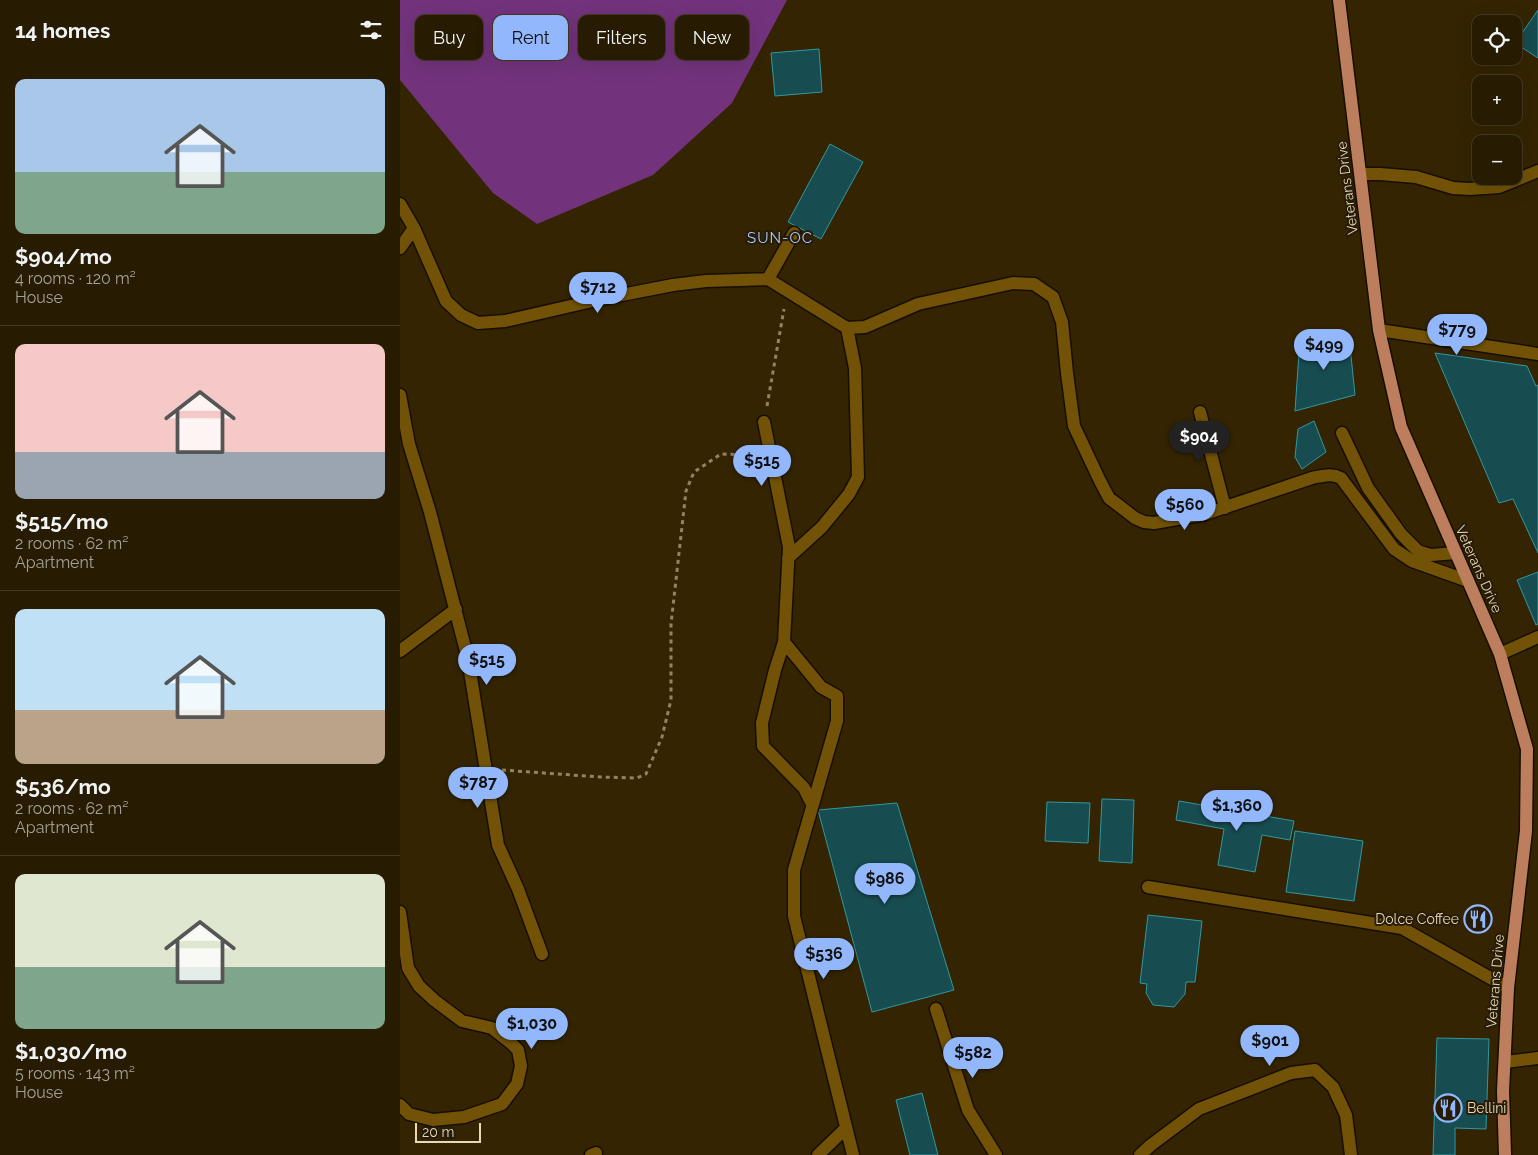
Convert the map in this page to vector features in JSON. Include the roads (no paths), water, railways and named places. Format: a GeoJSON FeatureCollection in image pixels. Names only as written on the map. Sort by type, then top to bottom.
{"type":"FeatureCollection","features":[{"type":"Feature","properties":{"kind":"main road","name":"Veterans Drive"},"geometry":{"type":"LineString","coordinates":[[1339,0],[1380,330],[1401,427],[1500,654],[1527,750],[1526,831],[1508,988],[1503,1091],[1505,1155]]}},
{"type":"Feature","properties":{"kind":"street"},"geometry":{"type":"LineString","coordinates":[[1361,174],[1416,177],[1453,188],[1470,190],[1500,187],[1538,171]]}},
{"type":"Feature","properties":{"kind":"street"},"geometry":{"type":"LineString","coordinates":[[400,204],[414,228],[446,302],[461,315],[478,323],[505,321],[673,285],[706,281],[768,279],[847,328],[865,327],[918,304],[1013,283],[1034,284],[1053,297],[1062,322],[1074,426],[1110,498],[1135,518],[1144,522],[1154,522],[1196,515],[1225,508],[1312,478],[1335,475],[1341,478],[1394,549],[1412,561],[1468,582]]}},
{"type":"Feature","properties":{"kind":"street"},"geometry":{"type":"LineString","coordinates":[[400,248],[414,228]]}},
{"type":"Feature","properties":{"kind":"street"},"geometry":{"type":"LineString","coordinates":[[768,279],[794,233]]}},
{"type":"Feature","properties":{"kind":"street"},"geometry":{"type":"LineString","coordinates":[[788,558],[822,527],[849,494],[858,477],[855,368],[847,328]]}},
{"type":"Feature","properties":{"kind":"street"},"geometry":{"type":"LineString","coordinates":[[1380,330],[1538,354]]}},
{"type":"Feature","properties":{"kind":"street"},"geometry":{"type":"LineString","coordinates":[[400,395],[409,444],[456,609],[468,659],[498,845],[518,889],[542,954]]}},
{"type":"Feature","properties":{"kind":"street"},"geometry":{"type":"LineString","coordinates":[[1200,412],[1225,508]]}},
{"type":"Feature","properties":{"kind":"street"},"geometry":{"type":"LineString","coordinates":[[764,422],[789,547],[784,642],[762,724],[763,746],[804,788],[812,804]]}},
{"type":"Feature","properties":{"kind":"street"},"geometry":{"type":"LineString","coordinates":[[1342,433],[1368,488],[1401,534],[1418,551],[1431,555],[1456,553]]}},
{"type":"Feature","properties":{"kind":"street"},"geometry":{"type":"LineString","coordinates":[[400,651],[456,609]]}},
{"type":"Feature","properties":{"kind":"street"},"geometry":{"type":"LineString","coordinates":[[1500,654],[1538,637]]}},
{"type":"Feature","properties":{"kind":"street"},"geometry":{"type":"LineString","coordinates":[[784,642],[821,686],[837,696],[837,720],[794,870],[794,916],[853,1155]]}},
{"type":"Feature","properties":{"kind":"street"},"geometry":{"type":"LineString","coordinates":[[1148,887],[1402,928],[1508,988]]}},
{"type":"Feature","properties":{"kind":"street"},"geometry":{"type":"LineString","coordinates":[[400,912],[408,968],[419,986],[462,1021],[492,1028],[511,1043],[518,1050],[520,1066],[517,1084],[502,1104],[464,1117],[433,1120],[409,1114],[400,1105]]}},
{"type":"Feature","properties":{"kind":"street"},"geometry":{"type":"LineString","coordinates":[[936,1009],[968,1110],[996,1155]]}},
{"type":"Feature","properties":{"kind":"street"},"geometry":{"type":"LineString","coordinates":[[1504,1062],[1538,1058]]}},
{"type":"Feature","properties":{"kind":"street"},"geometry":{"type":"LineString","coordinates":[[1140,1155],[1199,1108],[1291,1073],[1315,1070],[1333,1087],[1346,1116],[1351,1155]]}},
{"type":"Feature","properties":{"kind":"street"},"geometry":{"type":"LineString","coordinates":[[818,1155],[846,1128]]}},
{"type":"Feature","properties":{"kind":"place","name":"Dolce Coffee"},"geometry":{"type":"Point","coordinates":[1478,919]}},
{"type":"Feature","properties":{"kind":"place","name":"Bellini"},"geometry":{"type":"Point","coordinates":[1448,1108]}},
{"type":"Feature","properties":{"kind":"district","name":"SUN-OC"},"geometry":{"type":"Point","coordinates":[780,238]}}]}
